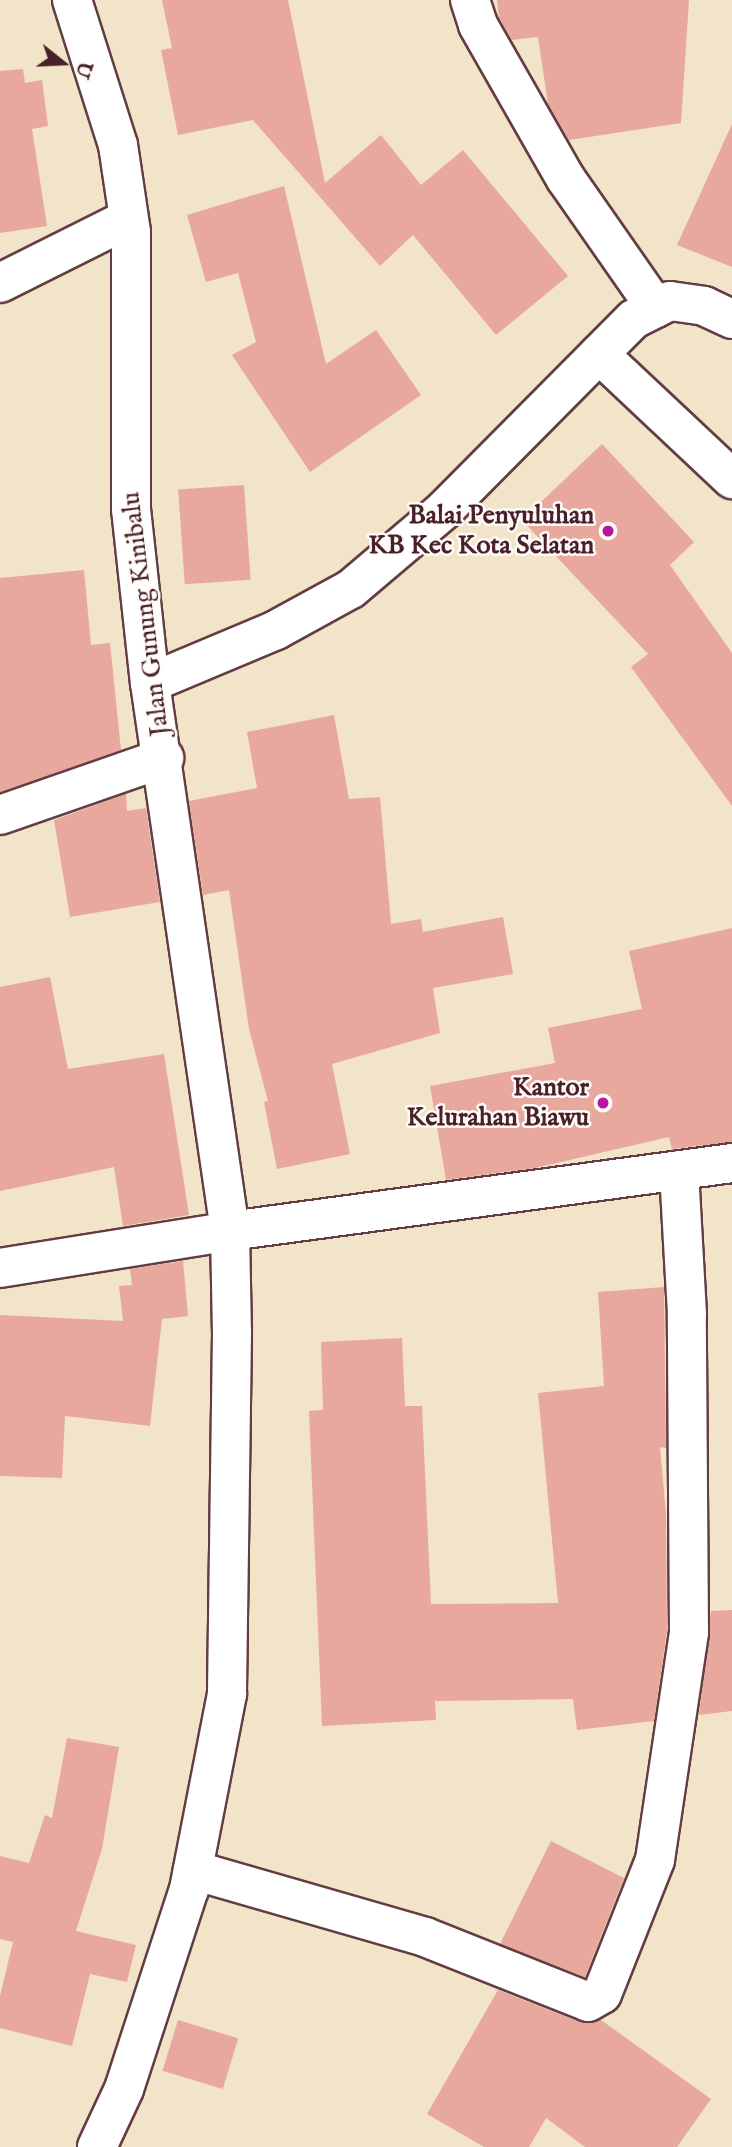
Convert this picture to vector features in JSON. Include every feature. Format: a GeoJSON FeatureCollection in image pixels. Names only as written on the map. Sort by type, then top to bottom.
{"type":"FeatureCollection","features":[{"type":"Feature","properties":{"kind":"street","name":"Jalan Gunung Kinibalu"},"geometry":{"type":"LineString","coordinates":[[72,0],[103,85],[118,145],[128,219],[131,509],[149,683],[163,758],[230,1231],[227,1694],[193,1870],[124,2090],[97,2147]]}},
{"type":"Feature","properties":{"kind":"street"},"geometry":{"type":"LineString","coordinates":[[470,0],[478,25],[566,179],[656,308]]}},
{"type":"Feature","properties":{"kind":"street"},"geometry":{"type":"LineString","coordinates":[[0,283],[128,219]]}},
{"type":"Feature","properties":{"kind":"street"},"geometry":{"type":"LineString","coordinates":[[149,683],[276,630],[351,589],[444,510],[634,319],[670,301],[704,306],[732,319]]}},
{"type":"Feature","properties":{"kind":"street"},"geometry":{"type":"LineString","coordinates":[[599,354],[732,479]]}},
{"type":"Feature","properties":{"kind":"street"},"geometry":{"type":"LineString","coordinates":[[0,815],[163,758]]}},
{"type":"Feature","properties":{"kind":"street"},"geometry":{"type":"LineString","coordinates":[[0,1268],[230,1231],[732,1163]]}},
{"type":"Feature","properties":{"kind":"street"},"geometry":{"type":"LineString","coordinates":[[193,1870],[425,1937],[587,2002],[602,1994],[655,1860],[689,1633],[687,1314],[679,1170]]}},
{"type":"Feature","properties":{"kind":"building"},"geometry":{"type":"Polygon","coordinates":[[[162,0],[288,0],[325,183],[381,135],[421,185],[463,150],[568,276],[496,335],[413,235],[380,266],[253,120],[178,135],[161,50],[172,48],[162,0]]]}},
{"type":"Feature","properties":{"kind":"building"},"geometry":{"type":"Polygon","coordinates":[[[497,0],[689,0],[681,123],[569,140],[548,104],[538,37],[512,40],[499,17],[497,0]]]}},
{"type":"Feature","properties":{"kind":"building"},"geometry":{"type":"Polygon","coordinates":[[[23,69],[25,83],[42,80],[48,126],[32,129],[47,226],[0,233],[0,71],[23,69]]]}},
{"type":"Feature","properties":{"kind":"building"},"geometry":{"type":"Polygon","coordinates":[[[732,124],[732,267],[677,245],[732,124]]]}},
{"type":"Feature","properties":{"kind":"building"},"geometry":{"type":"Polygon","coordinates":[[[284,186],[326,364],[376,330],[421,395],[310,472],[232,355],[256,342],[238,273],[206,282],[187,215],[284,186]]]}},
{"type":"Feature","properties":{"kind":"building"},"geometry":{"type":"Polygon","coordinates":[[[602,444],[694,542],[670,565],[732,653],[732,806],[631,667],[648,654],[522,520],[602,444]]]}},
{"type":"Feature","properties":{"kind":"building"},"geometry":{"type":"Polygon","coordinates":[[[244,485],[251,580],[185,584],[178,490],[244,485]]]}},
{"type":"Feature","properties":{"kind":"building"},"geometry":{"type":"Polygon","coordinates":[[[84,570],[91,645],[110,643],[121,750],[0,792],[0,578],[84,570]]]}},
{"type":"Feature","properties":{"kind":"building"},"geometry":{"type":"Polygon","coordinates":[[[334,715],[349,799],[380,797],[391,924],[421,919],[423,932],[503,917],[513,974],[433,988],[440,1033],[332,1064],[350,1154],[277,1169],[264,1102],[268,1101],[249,1029],[229,890],[203,895],[189,801],[257,788],[247,732],[334,715]]]}},
{"type":"Feature","properties":{"kind":"building"},"geometry":{"type":"Polygon","coordinates":[[[126,794],[127,811],[146,808],[160,902],[70,917],[54,820],[126,794]]]}},
{"type":"Feature","properties":{"kind":"building"},"geometry":{"type":"Polygon","coordinates":[[[732,928],[732,1142],[672,1149],[669,1137],[535,1168],[446,1180],[430,1086],[555,1063],[548,1028],[642,1009],[629,951],[732,928]]]}},
{"type":"Feature","properties":{"kind":"building"},"geometry":{"type":"Polygon","coordinates":[[[50,977],[68,1069],[164,1054],[189,1215],[123,1226],[114,1167],[0,1191],[0,987],[50,977]]]}},
{"type":"Feature","properties":{"kind":"building"},"geometry":{"type":"Polygon","coordinates":[[[183,1261],[188,1316],[162,1319],[150,1426],[65,1416],[62,1478],[0,1476],[0,1315],[123,1321],[119,1286],[132,1285],[130,1269],[183,1261]]]}},
{"type":"Feature","properties":{"kind":"building"},"geometry":{"type":"Polygon","coordinates":[[[664,1287],[666,1448],[660,1447],[666,1514],[667,1631],[654,1721],[577,1730],[573,1699],[435,1701],[436,1720],[322,1726],[309,1411],[323,1410],[321,1342],[402,1338],[405,1406],[422,1406],[431,1604],[558,1603],[538,1393],[604,1386],[598,1292],[664,1287]]]}},
{"type":"Feature","properties":{"kind":"building"},"geometry":{"type":"Polygon","coordinates":[[[732,1610],[732,1711],[699,1715],[711,1611],[732,1610]]]}},
{"type":"Feature","properties":{"kind":"building"},"geometry":{"type":"Polygon","coordinates":[[[67,1738],[119,1747],[102,1849],[76,1931],[136,1945],[127,1982],[90,1974],[72,2046],[0,2028],[0,1996],[13,1942],[0,1939],[0,1856],[29,1863],[45,1815],[52,1818],[67,1738]]]}},
{"type":"Feature","properties":{"kind":"building"},"geometry":{"type":"Polygon","coordinates":[[[551,1841],[624,1878],[585,1977],[500,1944],[551,1841]]]}},
{"type":"Feature","properties":{"kind":"building"},"geometry":{"type":"Polygon","coordinates":[[[498,1990],[580,2022],[601,2020],[711,2099],[677,2147],[585,2147],[546,2118],[529,2147],[484,2147],[427,2114],[498,1990]]]}},
{"type":"Feature","properties":{"kind":"building"},"geometry":{"type":"Polygon","coordinates":[[[178,2020],[238,2038],[223,2089],[163,2071],[178,2020]]]}},
{"type":"Feature","properties":{"kind":"place","name":"Balai Penyuluhan KB Kec Kota Selatan"},"geometry":{"type":"Point","coordinates":[608,531]}},
{"type":"Feature","properties":{"kind":"place","name":"Kantor Kelurahan Biawu"},"geometry":{"type":"Point","coordinates":[603,1103]}}]}
